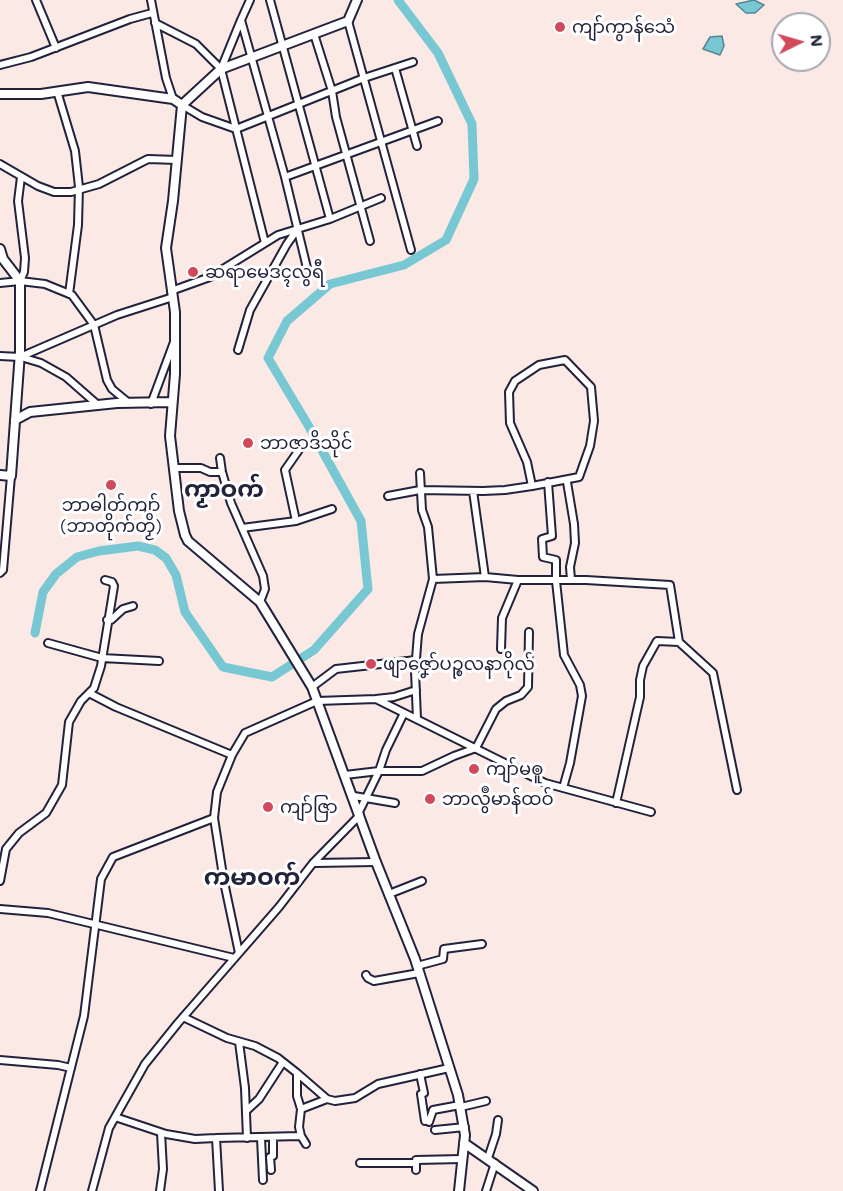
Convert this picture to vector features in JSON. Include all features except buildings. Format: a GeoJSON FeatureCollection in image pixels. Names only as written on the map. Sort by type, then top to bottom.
{"type":"FeatureCollection","features":[{"type":"Feature","properties":{"kind":"street"},"geometry":{"type":"LineString","coordinates":[[36,0],[56,48]]}},
{"type":"Feature","properties":{"kind":"street"},"geometry":{"type":"LineString","coordinates":[[151,0],[172,99]]}},
{"type":"Feature","properties":{"kind":"street"},"geometry":{"type":"LineString","coordinates":[[221,69],[250,0]]}},
{"type":"Feature","properties":{"kind":"street"},"geometry":{"type":"LineString","coordinates":[[270,0],[330,219]]}},
{"type":"Feature","properties":{"kind":"street"},"geometry":{"type":"LineString","coordinates":[[357,0],[348,21],[411,250]]}},
{"type":"Feature","properties":{"kind":"street"},"geometry":{"type":"LineString","coordinates":[[0,65],[32,57],[130,19],[152,13]]}},
{"type":"Feature","properties":{"kind":"street"},"geometry":{"type":"LineString","coordinates":[[242,20],[307,268]]}},
{"type":"Feature","properties":{"kind":"street"},"geometry":{"type":"LineString","coordinates":[[348,21],[221,69],[182,105],[166,248],[175,341],[170,436],[173,468],[183,530],[188,541],[260,602],[312,687],[418,970],[461,1106],[465,1126],[459,1191]]}},
{"type":"Feature","properties":{"kind":"street"},"geometry":{"type":"LineString","coordinates":[[155,24],[196,44],[221,69],[265,243]]}},
{"type":"Feature","properties":{"kind":"street"},"geometry":{"type":"LineString","coordinates":[[314,34],[332,91],[346,154],[370,241]]}},
{"type":"Feature","properties":{"kind":"street"},"geometry":{"type":"LineString","coordinates":[[0,94],[41,94],[88,87],[172,99],[202,117],[236,129],[363,78],[413,62]]}},
{"type":"Feature","properties":{"kind":"street"},"geometry":{"type":"LineString","coordinates":[[395,68],[417,146]]}},
{"type":"Feature","properties":{"kind":"street"},"geometry":{"type":"LineString","coordinates":[[57,91],[75,151],[79,191],[78,225],[69,294]]}},
{"type":"Feature","properties":{"kind":"street"},"geometry":{"type":"LineString","coordinates":[[285,177],[438,121]]}},
{"type":"Feature","properties":{"kind":"street"},"geometry":{"type":"LineString","coordinates":[[0,164],[21,177],[54,192],[79,191],[148,159],[177,160]]}},
{"type":"Feature","properties":{"kind":"street"},"geometry":{"type":"LineString","coordinates":[[0,573],[3,570],[20,357],[20,281],[24,272],[25,258],[18,201],[21,177]]}},
{"type":"Feature","properties":{"kind":"street"},"geometry":{"type":"LineString","coordinates":[[20,357],[210,277],[278,235],[330,219],[381,198]]}},
{"type":"Feature","properties":{"kind":"street"},"geometry":{"type":"LineString","coordinates":[[238,350],[250,310],[287,244],[298,230]]}},
{"type":"Feature","properties":{"kind":"street"},"geometry":{"type":"LineString","coordinates":[[0,249],[3,259],[20,281]]}},
{"type":"Feature","properties":{"kind":"street"},"geometry":{"type":"LineString","coordinates":[[0,283],[20,281],[45,284],[69,294],[94,325],[107,380],[112,389],[129,404]]}},
{"type":"Feature","properties":{"kind":"street"},"geometry":{"type":"LineString","coordinates":[[151,404],[175,341]]}},
{"type":"Feature","properties":{"kind":"street"},"geometry":{"type":"LineString","coordinates":[[0,356],[20,357],[40,363],[66,377],[98,405]]}},
{"type":"Feature","properties":{"kind":"street"},"geometry":{"type":"LineString","coordinates":[[388,496],[420,489],[505,490],[532,486],[579,477],[590,446],[594,421],[591,387],[565,360],[539,364],[515,381],[508,392],[510,423],[527,462],[532,486]]}},
{"type":"Feature","properties":{"kind":"street"},"geometry":{"type":"LineString","coordinates":[[15,420],[30,412],[98,405],[172,402]]}},
{"type":"Feature","properties":{"kind":"street"},"geometry":{"type":"LineString","coordinates":[[296,521],[285,470],[300,447]]}},
{"type":"Feature","properties":{"kind":"street"},"geometry":{"type":"LineString","coordinates":[[220,458],[222,472],[242,528],[263,576],[265,589],[260,602]]}},
{"type":"Feature","properties":{"kind":"street"},"geometry":{"type":"LineString","coordinates":[[173,468],[201,468],[210,472],[222,472]]}},
{"type":"Feature","properties":{"kind":"street"},"geometry":{"type":"LineString","coordinates":[[417,719],[418,634],[433,579],[431,548],[426,518],[422,510],[420,473]]}},
{"type":"Feature","properties":{"kind":"street"},"geometry":{"type":"LineString","coordinates":[[0,475],[11,476]]}},
{"type":"Feature","properties":{"kind":"street"},"geometry":{"type":"LineString","coordinates":[[548,482],[552,536],[542,539],[543,557],[556,560],[564,655],[580,685],[582,696],[563,788]]}},
{"type":"Feature","properties":{"kind":"street"},"geometry":{"type":"LineString","coordinates":[[567,482],[575,543],[570,567],[571,580]]}},
{"type":"Feature","properties":{"kind":"street"},"geometry":{"type":"LineString","coordinates":[[473,491],[485,577]]}},
{"type":"Feature","properties":{"kind":"street"},"geometry":{"type":"LineString","coordinates":[[242,528],[296,521],[332,509]]}},
{"type":"Feature","properties":{"kind":"street"},"geometry":{"type":"LineString","coordinates":[[433,579],[485,577],[670,585],[679,642]]}},
{"type":"Feature","properties":{"kind":"street"},"geometry":{"type":"LineString","coordinates":[[0,881],[6,849],[19,833],[46,813],[62,785],[69,722],[81,701],[94,688],[102,658],[114,586],[112,582],[105,580]]}},
{"type":"Feature","properties":{"kind":"street"},"geometry":{"type":"LineString","coordinates":[[501,650],[502,618],[518,580]]}},
{"type":"Feature","properties":{"kind":"street"},"geometry":{"type":"LineString","coordinates":[[107,620],[111,620],[123,609],[133,606]]}},
{"type":"Feature","properties":{"kind":"street"},"geometry":{"type":"LineString","coordinates":[[345,776],[379,771],[422,771],[476,748],[496,710],[506,701],[521,695],[528,687],[529,632]]}},
{"type":"Feature","properties":{"kind":"street"},"geometry":{"type":"LineString","coordinates":[[616,802],[640,697],[643,666],[657,641],[679,642],[713,672],[737,790]]}},
{"type":"Feature","properties":{"kind":"street"},"geometry":{"type":"LineString","coordinates":[[48,643],[102,658],[159,661]]}},
{"type":"Feature","properties":{"kind":"street"},"geometry":{"type":"LineString","coordinates":[[312,687],[336,669],[416,660]]}},
{"type":"Feature","properties":{"kind":"street"},"geometry":{"type":"LineString","coordinates":[[236,956],[214,818],[218,792],[232,755],[245,733],[317,701],[376,699],[400,696],[416,690]]}},
{"type":"Feature","properties":{"kind":"street"},"geometry":{"type":"LineString","coordinates":[[89,693],[116,708],[232,755]]}},
{"type":"Feature","properties":{"kind":"street"},"geometry":{"type":"LineString","coordinates":[[376,699],[545,783],[651,812]]}},
{"type":"Feature","properties":{"kind":"street"},"geometry":{"type":"LineString","coordinates":[[92,1191],[109,1128],[145,1064],[314,863],[360,814],[404,713]]}},
{"type":"Feature","properties":{"kind":"street"},"geometry":{"type":"LineString","coordinates":[[354,796],[395,803]]}},
{"type":"Feature","properties":{"kind":"street"},"geometry":{"type":"LineString","coordinates":[[40,1191],[84,1016],[101,879],[113,857],[214,818]]}},
{"type":"Feature","properties":{"kind":"street"},"geometry":{"type":"LineString","coordinates":[[314,863],[376,862]]}},
{"type":"Feature","properties":{"kind":"street"},"geometry":{"type":"LineString","coordinates":[[389,894],[422,880]]}},
{"type":"Feature","properties":{"kind":"street"},"geometry":{"type":"LineString","coordinates":[[0,909],[48,912],[236,956]]}},
{"type":"Feature","properties":{"kind":"street"},"geometry":{"type":"LineString","coordinates":[[366,975],[374,981],[418,970],[443,959],[444,949],[482,944]]}},
{"type":"Feature","properties":{"kind":"street"},"geometry":{"type":"LineString","coordinates":[[183,1017],[194,1024],[255,1046],[283,1062],[327,1099],[335,1101],[355,1098],[378,1084],[449,1068]]}},
{"type":"Feature","properties":{"kind":"street"},"geometry":{"type":"LineString","coordinates":[[239,1042],[247,1138]]}},
{"type":"Feature","properties":{"kind":"street"},"geometry":{"type":"LineString","coordinates":[[0,1060],[71,1068]]}},
{"type":"Feature","properties":{"kind":"street"},"geometry":{"type":"LineString","coordinates":[[246,1111],[259,1099],[283,1062]]}},
{"type":"Feature","properties":{"kind":"street"},"geometry":{"type":"LineString","coordinates":[[297,1073],[297,1096],[301,1108],[299,1120],[301,1137],[306,1144]]}},
{"type":"Feature","properties":{"kind":"street"},"geometry":{"type":"LineString","coordinates":[[420,1074],[424,1094],[421,1094],[427,1121],[433,1110],[486,1101]]}},
{"type":"Feature","properties":{"kind":"street"},"geometry":{"type":"LineString","coordinates":[[301,1108],[327,1099]]}},
{"type":"Feature","properties":{"kind":"street"},"geometry":{"type":"LineString","coordinates":[[115,1117],[161,1132],[195,1139],[301,1137]]}},
{"type":"Feature","properties":{"kind":"street"},"geometry":{"type":"LineString","coordinates":[[488,1190],[498,1120]]}},
{"type":"Feature","properties":{"kind":"street"},"geometry":{"type":"LineString","coordinates":[[435,1130],[465,1126]]}},
{"type":"Feature","properties":{"kind":"street"},"geometry":{"type":"LineString","coordinates":[[160,1191],[163,1169],[161,1132]]}},
{"type":"Feature","properties":{"kind":"street"},"geometry":{"type":"LineString","coordinates":[[271,1170],[273,1137]]}},
{"type":"Feature","properties":{"kind":"street"},"geometry":{"type":"LineString","coordinates":[[216,1138],[219,1191]]}},
{"type":"Feature","properties":{"kind":"street"},"geometry":{"type":"LineString","coordinates":[[261,1138],[263,1180]]}},
{"type":"Feature","properties":{"kind":"street"},"geometry":{"type":"LineString","coordinates":[[464,1143],[533,1191]]}},
{"type":"Feature","properties":{"kind":"street"},"geometry":{"type":"LineString","coordinates":[[360,1163],[462,1159]]}},
{"type":"Feature","properties":{"kind":"street"},"geometry":{"type":"LineString","coordinates":[[416,1162],[416,1170]]}},
{"type":"Feature","properties":{"kind":"water"},"geometry":{"type":"Polygon","coordinates":[[[754,0],[764,5],[755,13],[746,13],[736,4],[754,0]]]}},
{"type":"Feature","properties":{"kind":"water"},"geometry":{"type":"Polygon","coordinates":[[[722,36],[724,46],[720,55],[703,49],[710,37],[722,36]]]}},
{"type":"Feature","properties":{"kind":"waterway"},"geometry":{"type":"LineString","coordinates":[[35,633],[43,592],[56,574],[77,557],[99,551],[138,546],[155,550],[166,558],[176,575],[185,612],[223,667],[272,677],[314,650],[368,589],[361,521],[268,358],[287,321],[330,284],[404,265],[446,240],[474,179],[472,124],[438,53],[398,0]]}},
{"type":"Feature","properties":{"kind":"place","name":"ကျာ်ကွာန်သေံ"},"geometry":{"type":"Point","coordinates":[560,27]}},
{"type":"Feature","properties":{"kind":"place","name":"ဆရာမေဒၚလွရီ"},"geometry":{"type":"Point","coordinates":[193,272]}},
{"type":"Feature","properties":{"kind":"place","name":"ဘာဇာဒိသိုင်"},"geometry":{"type":"Point","coordinates":[248,443]}},
{"type":"Feature","properties":{"kind":"place","name":"ဘာဓါတ်ကျာ် (ဘာတိုက်တၟိ)"},"geometry":{"type":"Point","coordinates":[111,485]}},
{"type":"Feature","properties":{"kind":"place","name":"ဖျာဇၞော်ပဉ္စလနာဂိုလ်"},"geometry":{"type":"Point","coordinates":[371,664]}},
{"type":"Feature","properties":{"kind":"place","name":"ကျာ်မၜူ"},"geometry":{"type":"Point","coordinates":[474,769]}},
{"type":"Feature","properties":{"kind":"place","name":"ဘာလွဳမာန်ထဝ်"},"geometry":{"type":"Point","coordinates":[430,799]}},
{"type":"Feature","properties":{"kind":"place","name":"ကျာ်ဇြာ"},"geometry":{"type":"Point","coordinates":[268,807]}},
{"type":"Feature","properties":{"kind":"district","name":"ကၟာဝက်"},"geometry":{"type":"Point","coordinates":[224,490]}},
{"type":"Feature","properties":{"kind":"district","name":"ကမာဝက်"},"geometry":{"type":"Point","coordinates":[252,878]}}]}
